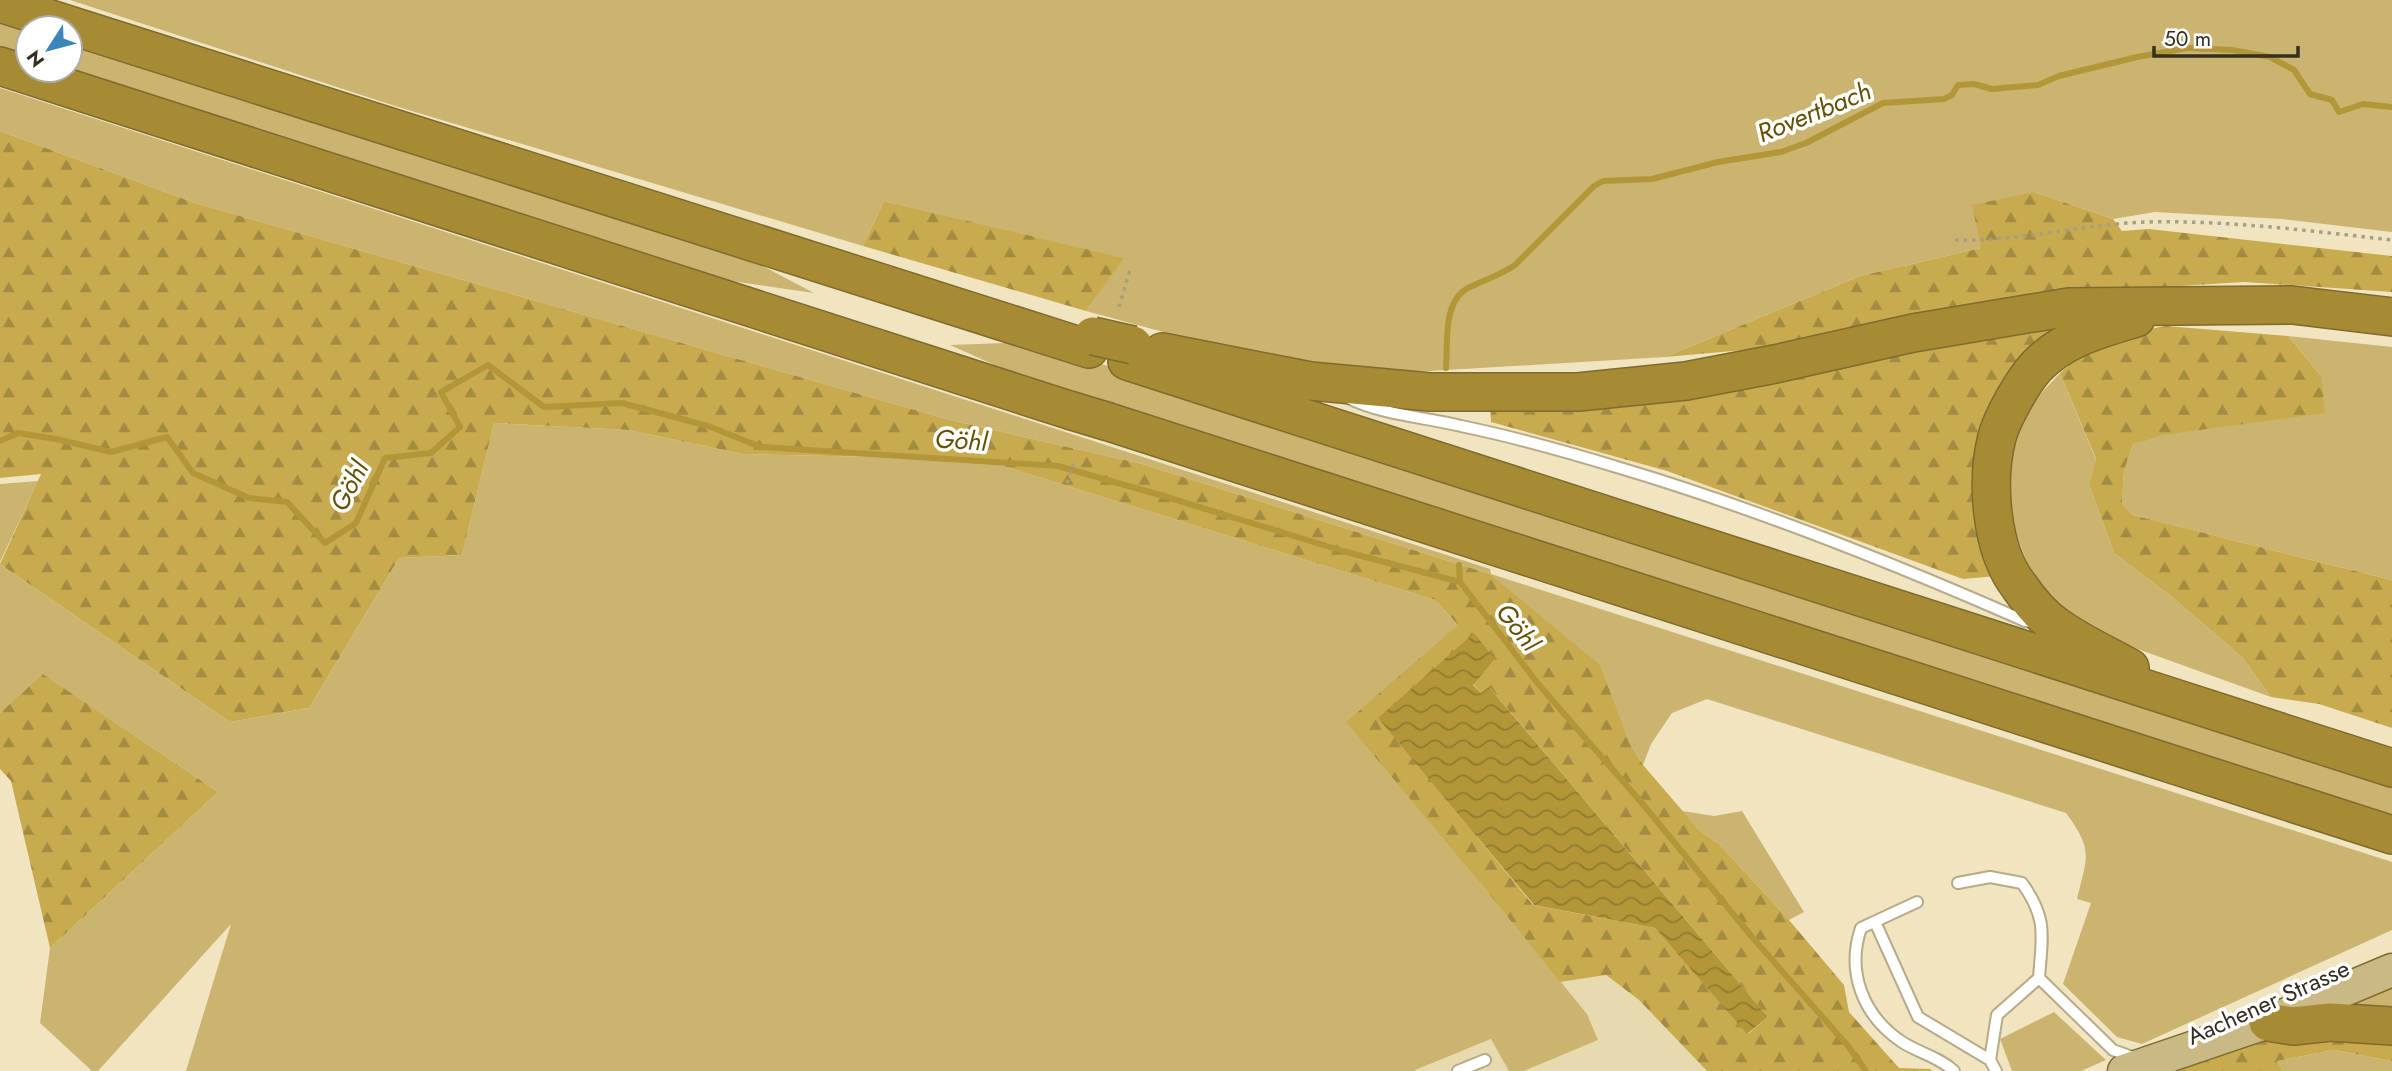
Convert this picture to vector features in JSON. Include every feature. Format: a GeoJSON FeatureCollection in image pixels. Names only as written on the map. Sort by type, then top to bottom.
{"type":"FeatureCollection","features":[{"type":"Feature","properties":{"kind":"highway"},"geometry":{"type":"LineString","coordinates":[[0,2],[1079,341],[1130,353],[1310,381],[1448,408],[1686,381],[1913,333],[2069,307],[2292,305],[2392,317]]}},
{"type":"Feature","properties":{"kind":"highway"},"geometry":{"type":"LineString","coordinates":[[0,66],[2392,835]]}},
{"type":"Feature","properties":{"kind":"highway"},"geometry":{"type":"LineString","coordinates":[[2170,697],[2137,672],[2053,625],[2017,585],[1998,542],[1992,502],[1992,478],[1998,433],[2037,367],[2078,336],[2174,306]]}},
{"type":"Feature","properties":{"kind":"highway"},"geometry":{"type":"LineString","coordinates":[[1130,353],[1450,465],[2392,768]]}},
{"type":"Feature","properties":{"kind":"highway"},"geometry":{"type":"LineString","coordinates":[[2268,1023],[2293,1026],[2330,1022],[2392,1026]]}},
{"type":"Feature","properties":{"kind":"main road","name":"Aachener Strasse"},"geometry":{"type":"LineString","coordinates":[[2136,1066],[2187,1036],[2392,947]]}},
{"type":"Feature","properties":{"kind":"main road","name":"Aachener Strasse"},"geometry":{"type":"LineString","coordinates":[[2136,1066],[2268,1023],[2392,970]]}},
{"type":"Feature","properties":{"kind":"lane"},"geometry":{"type":"LineString","coordinates":[[1448,408],[1767,517],[1898,565],[2025,621],[2053,625]]}},
{"type":"Feature","properties":{"kind":"lane"},"geometry":{"type":"LineString","coordinates":[[1958,883],[1990,877],[2022,883],[2035,900],[2043,924],[2039,978],[1997,1014],[1990,1060]]}},
{"type":"Feature","properties":{"kind":"lane"},"geometry":{"type":"LineString","coordinates":[[1917,902],[1861,928],[1854,947],[1859,987],[1874,1019],[1903,1042],[1933,1056],[1954,1071]]}},
{"type":"Feature","properties":{"kind":"lane"},"geometry":{"type":"LineString","coordinates":[[1875,922],[1919,1017],[1990,1060],[1996,1071]]}},
{"type":"Feature","properties":{"kind":"lane"},"geometry":{"type":"LineString","coordinates":[[2039,978],[2113,1050],[2136,1066]]}},
{"type":"Feature","properties":{"kind":"lane"},"geometry":{"type":"LineString","coordinates":[[1458,1071],[1485,1060]]}},
{"type":"Feature","properties":{"kind":"path"},"geometry":{"type":"LineString","coordinates":[[1955,240],[1988,241],[2147,222],[2253,226],[2392,240]]}},
{"type":"Feature","properties":{"kind":"path"},"geometry":{"type":"LineString","coordinates":[[1119,307],[1130,271]]}},
{"type":"Feature","properties":{"kind":"path"},"geometry":{"type":"LineString","coordinates":[[1067,483],[1074,459]]}},
{"type":"Feature","properties":{"kind":"shaded area"},"geometry":{"type":"Polygon","coordinates":[[[70,0],[2392,0],[2392,232],[2282,219],[2155,212],[2113,219],[2034,192],[1981,248],[1860,276],[1665,357],[1413,372],[1320,366],[1233,351],[1086,311],[1123,258],[884,201],[863,246],[395,106],[70,0]]]}},
{"type":"Feature","properties":{"kind":"shaded area"},"geometry":{"type":"Polygon","coordinates":[[[0,11],[14,20],[14,58],[0,54],[0,11]]]}},
{"type":"Feature","properties":{"kind":"shaded area"},"geometry":{"type":"Polygon","coordinates":[[[84,38],[747,258],[814,293],[690,275],[84,75],[84,38]]]}},
{"type":"Feature","properties":{"kind":"shaded area"},"geometry":{"type":"Polygon","coordinates":[[[0,88],[1490,569],[1491,574],[2392,862],[2392,930],[2142,1044],[2117,1037],[2063,984],[2091,903],[2077,899],[2086,854],[2081,836],[2066,813],[1707,699],[1672,713],[1651,744],[1643,765],[1629,742],[1490,574],[1142,464],[950,420],[195,203],[0,131],[0,88]]]}},
{"type":"Feature","properties":{"kind":"shaded area"},"geometry":{"type":"Polygon","coordinates":[[[2288,336],[2392,347],[2392,580],[2133,515],[2122,503],[2124,471],[2133,444],[2321,376],[2288,336]]]}},
{"type":"Feature","properties":{"kind":"shaded area"},"geometry":{"type":"Polygon","coordinates":[[[1033,342],[2392,780],[2392,821],[1048,389],[950,345],[1033,342]]]}},
{"type":"Feature","properties":{"kind":"shaded area"},"geometry":{"type":"Polygon","coordinates":[[[2060,373],[2096,460],[2089,484],[2114,553],[2172,597],[2243,658],[2271,697],[2118,642],[2068,616],[2030,570],[2015,531],[2006,486],[2015,435],[2033,402],[2060,373]]]}},
{"type":"Feature","properties":{"kind":"shaded area"},"geometry":{"type":"Polygon","coordinates":[[[494,423],[628,430],[743,454],[878,457],[997,464],[1435,600],[1458,625],[1481,884],[1587,1014],[1598,1040],[1524,1071],[1509,1071],[1491,1039],[1413,1071],[186,1071],[231,924],[98,1071],[92,1071],[40,1023],[50,948],[218,792],[44,675],[0,713],[0,564],[230,722],[309,708],[399,558],[462,555],[494,423]]]}},
{"type":"Feature","properties":{"kind":"shaded area"},"geometry":{"type":"Polygon","coordinates":[[[38,481],[0,562],[0,484],[38,481]]]}},
{"type":"Feature","properties":{"kind":"shaded area"},"geometry":{"type":"Polygon","coordinates":[[[1682,811],[1714,816],[1742,811],[1804,912],[1789,920],[1720,845],[1699,830],[1682,811]]]}},
{"type":"Feature","properties":{"kind":"shaded area"},"geometry":{"type":"Polygon","coordinates":[[[1605,975],[1639,1000],[1707,1071],[1524,1071],[1598,1040],[1587,1014],[1560,982],[1605,975]]]}},
{"type":"Feature","properties":{"kind":"shaded area"},"geometry":{"type":"Polygon","coordinates":[[[2392,985],[2392,1016],[2328,1012],[2392,985]]]}},
{"type":"Feature","properties":{"kind":"shaded area"},"geometry":{"type":"Polygon","coordinates":[[[2054,1012],[2106,1060],[2081,1071],[2012,1071],[2000,1039],[2054,1012]]]}},
{"type":"Feature","properties":{"kind":"shaded area"},"geometry":{"type":"Polygon","coordinates":[[[1492,1039],[1509,1071],[1413,1071],[1492,1039]]]}},
{"type":"Feature","properties":{"kind":"shaded area"},"geometry":{"type":"Polygon","coordinates":[[[2334,1050],[2392,1061],[2392,1071],[2283,1071],[2277,1061],[2334,1050]]]}},
{"type":"Feature","properties":{"kind":"green space"},"geometry":{"type":"Polygon","coordinates":[[[0,131],[195,203],[950,420],[1142,464],[1490,574],[1600,665],[1629,742],[1643,765],[1699,830],[1720,845],[1789,920],[1844,985],[1849,1012],[1899,1068],[1932,1071],[1707,1071],[1639,1000],[1606,975],[1560,982],[1346,722],[1458,625],[1435,600],[997,464],[878,457],[743,454],[628,430],[494,423],[462,555],[399,558],[309,708],[230,722],[0,564],[41,474],[0,478],[0,131]],[[1495,659],[1379,718],[1533,905],[1655,928],[1748,1034],[1768,1017],[1490,688],[1481,693],[1473,684],[1495,659]]]}},
{"type":"Feature","properties":{"kind":"green space"},"geometry":{"type":"Polygon","coordinates":[[[2034,192],[2113,219],[2122,231],[2149,229],[2392,256],[2392,292],[2244,282],[2100,291],[1916,317],[1756,349],[1665,357],[1860,276],[1981,248],[1972,205],[2034,192]]]}},
{"type":"Feature","properties":{"kind":"green space"},"geometry":{"type":"Polygon","coordinates":[[[884,201],[1124,258],[1086,311],[863,246],[884,201]]]}},
{"type":"Feature","properties":{"kind":"green space"},"geometry":{"type":"Polygon","coordinates":[[[2058,322],[2055,336],[2013,375],[1997,576],[1963,579],[1667,471],[1491,422],[1490,404],[2058,322]]]}},
{"type":"Feature","properties":{"kind":"green space"},"geometry":{"type":"Polygon","coordinates":[[[2166,326],[2288,336],[2321,376],[2325,413],[2163,435],[2133,444],[2124,471],[2122,503],[2133,515],[2392,580],[2392,728],[2319,704],[2271,697],[2243,658],[2172,597],[2114,553],[2089,484],[2096,459],[2060,373],[2087,350],[2123,334],[2166,326]]]}},
{"type":"Feature","properties":{"kind":"green space"},"geometry":{"type":"Polygon","coordinates":[[[43,674],[218,792],[50,948],[11,781],[0,769],[0,713],[43,674]]]}},
{"type":"Feature","properties":{"kind":"green space"},"geometry":{"type":"Polygon","coordinates":[[[2331,1030],[2392,1035],[2392,1061],[2334,1050],[2277,1061],[2283,1071],[2171,1071],[2258,1041],[2331,1030]]]}},
{"type":"Feature","properties":{"kind":"water"},"geometry":{"type":"Polygon","coordinates":[[[1474,633],[1495,659],[1473,685],[1481,693],[1489,687],[1768,1017],[1747,1034],[1655,928],[1534,905],[1378,718],[1474,633]]]}},
{"type":"Feature","properties":{"kind":"waterway","name":"Rovertbach"},"geometry":{"type":"LineString","coordinates":[[1446,368],[1448,323],[1455,301],[1461,293],[1515,265],[1594,186],[1603,181],[1652,179],[1718,162],[1781,152],[1806,143],[1883,103],[1944,99],[1952,95],[1958,85],[1974,84],[1992,89],[2038,85],[2059,76],[2187,48],[2232,50],[2270,57],[2294,70],[2310,94],[2332,100],[2339,112],[2363,104],[2392,107]]}},
{"type":"Feature","properties":{"kind":"waterway","name":"Göhl"},"geometry":{"type":"LineString","coordinates":[[0,441],[18,433],[111,452],[167,437],[193,473],[249,498],[287,502],[325,543],[356,523],[385,458],[431,453],[460,427],[441,392],[488,365],[544,407],[622,403],[708,426],[761,447],[1058,466],[1343,551],[1460,582],[1539,685],[1848,1046],[1866,1071]]}},
{"type":"Feature","properties":{"kind":"waterway","name":"Rovertbach"},"geometry":{"type":"LineString","coordinates":[[1459,565],[1460,582]]}}]}
